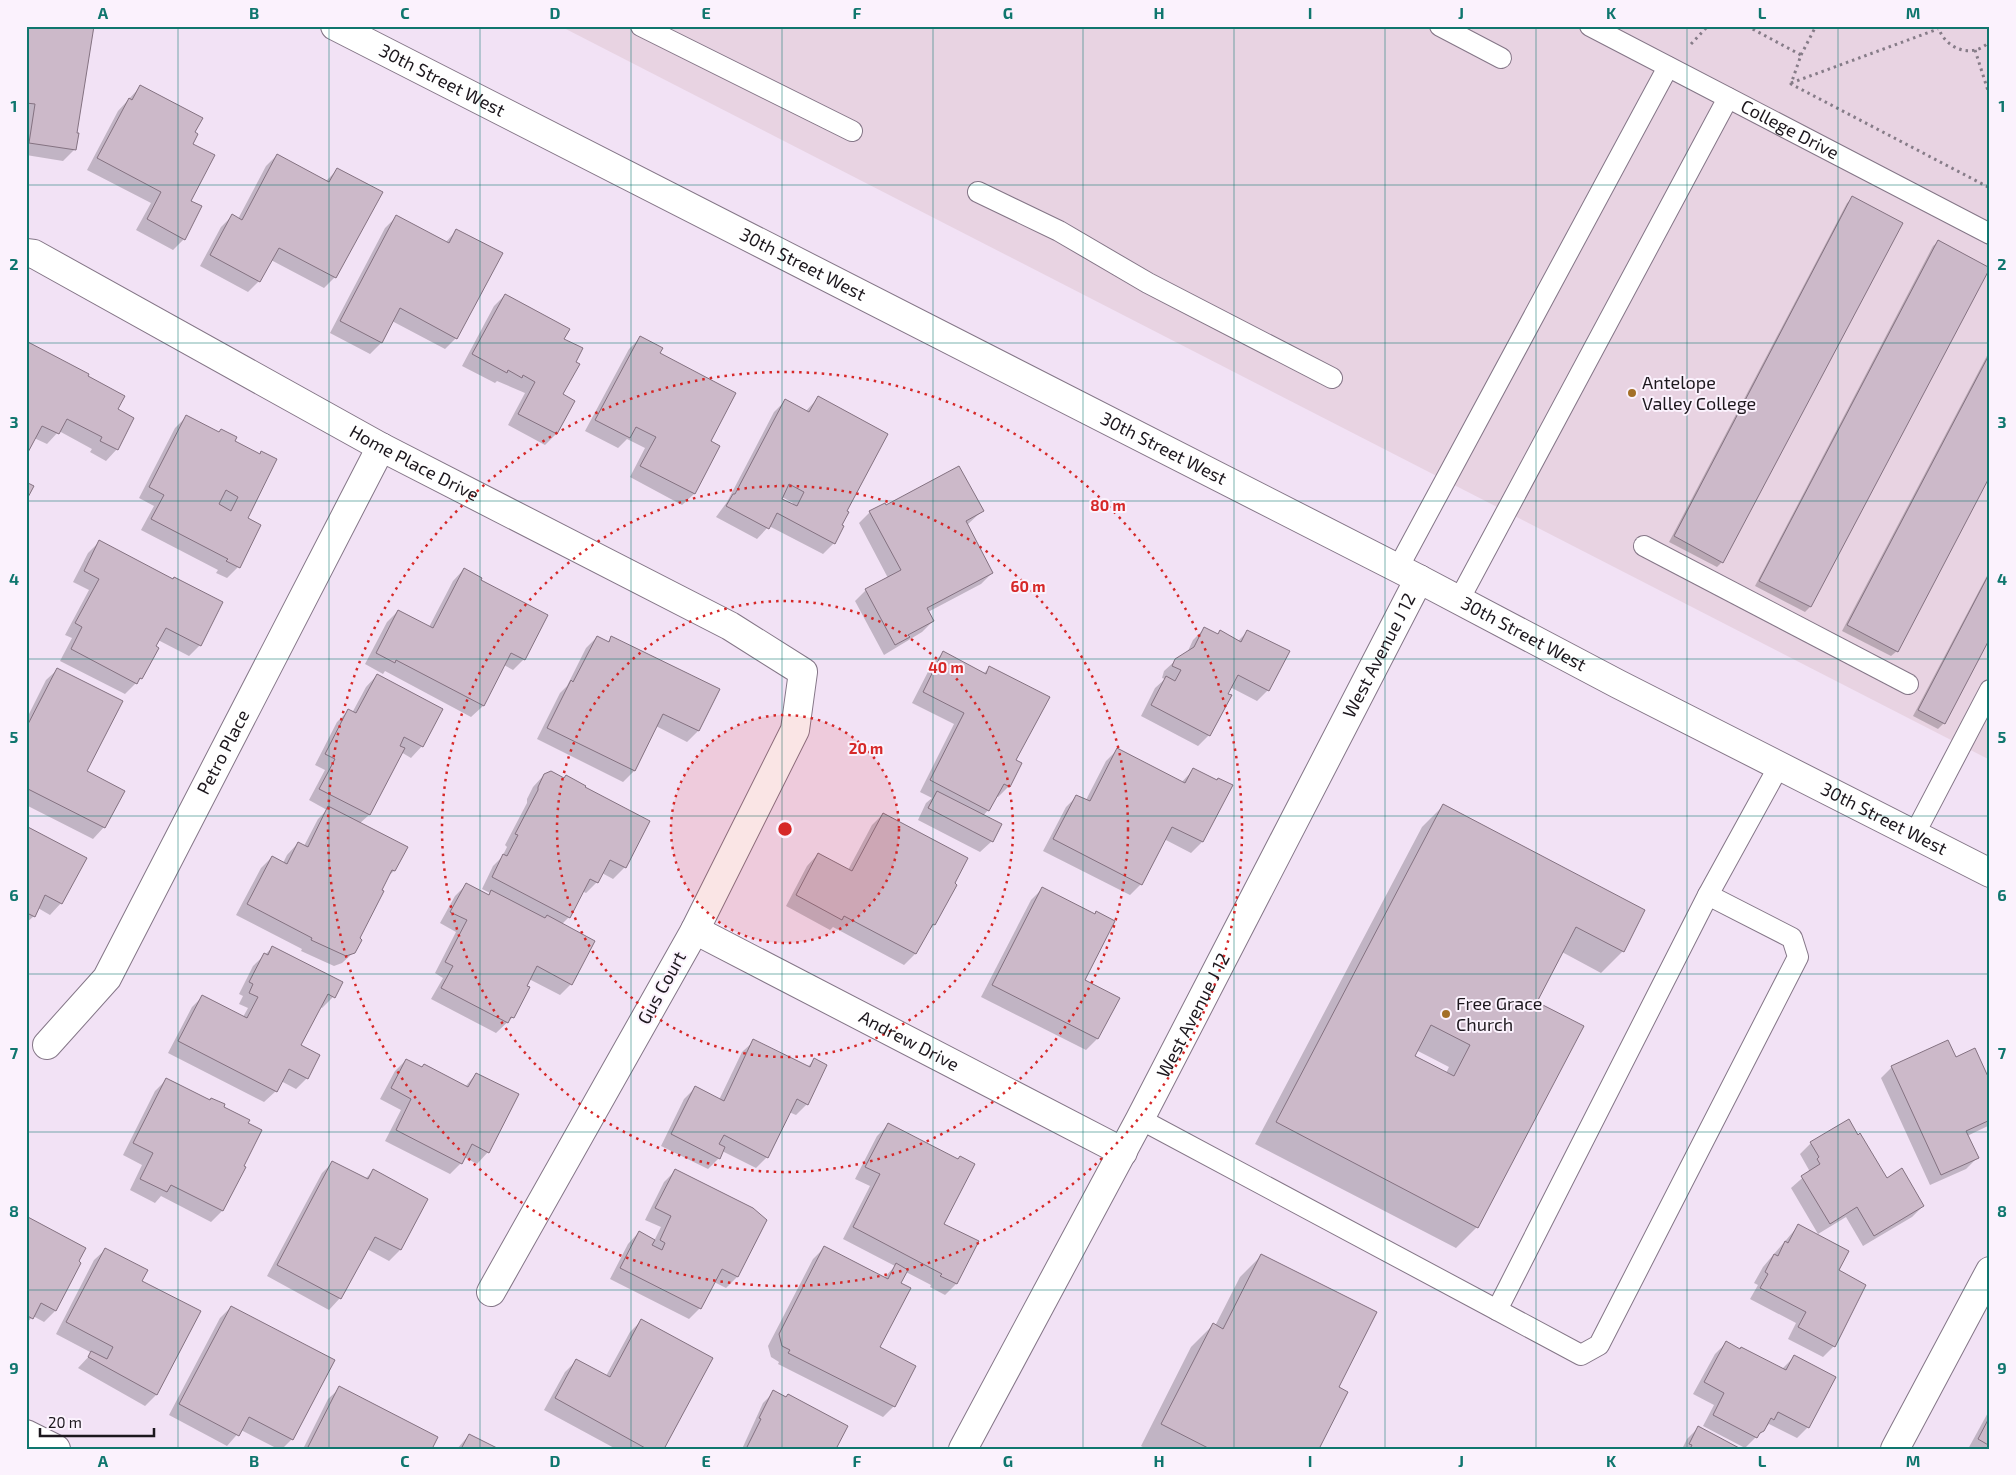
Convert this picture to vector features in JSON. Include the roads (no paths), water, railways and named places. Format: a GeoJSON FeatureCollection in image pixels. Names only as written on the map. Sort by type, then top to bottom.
{"type":"FeatureCollection","features":[{"type":"Feature","properties":{"kind":"street","name":"30th Street West"},"geometry":{"type":"LineString","coordinates":[[345,28],[1990,873]]}},
{"type":"Feature","properties":{"kind":"street","name":"Home Place Drive"},"geometry":{"type":"LineString","coordinates":[[26,253],[42,259],[381,447],[730,626],[803,672]]}},
{"type":"Feature","properties":{"kind":"street","name":"Petro Place"},"geometry":{"type":"LineString","coordinates":[[47,1045],[107,978],[381,447]]}},
{"type":"Feature","properties":{"kind":"street","name":"West Avenue J 12"},"geometry":{"type":"LineString","coordinates":[[963,1449],[1140,1119],[1409,573]]}},
{"type":"Feature","properties":{"kind":"street","name":"Gus Court"},"geometry":{"type":"LineString","coordinates":[[491,1292],[695,930],[795,730],[803,672]]}},
{"type":"Feature","properties":{"kind":"street","name":"Andrew Drive"},"geometry":{"type":"LineString","coordinates":[[695,930],[1123,1152]]}},
{"type":"Feature","properties":{"kind":"street"},"geometry":{"type":"LineString","coordinates":[[1895,1449],[1990,1271]]}},
{"type":"Feature","properties":{"kind":"street"},"geometry":{"type":"LineString","coordinates":[[26,1434],[56,1449]]}},
{"type":"Feature","properties":{"kind":"lane"},"geometry":{"type":"LineString","coordinates":[[641,26],[852,131]]}},
{"type":"Feature","properties":{"kind":"lane"},"geometry":{"type":"LineString","coordinates":[[1440,26],[1500,58]]}},
{"type":"Feature","properties":{"kind":"lane","name":"College Drive"},"geometry":{"type":"LineString","coordinates":[[1590,26],[1990,234]]}},
{"type":"Feature","properties":{"kind":"lane"},"geometry":{"type":"LineString","coordinates":[[1409,573],[1668,67]]}},
{"type":"Feature","properties":{"kind":"lane"},"geometry":{"type":"LineString","coordinates":[[1459,600],[1728,98]]}},
{"type":"Feature","properties":{"kind":"lane"},"geometry":{"type":"LineString","coordinates":[[978,192],[1059,231],[1148,284],[1332,378]]}},
{"type":"Feature","properties":{"kind":"lane"},"geometry":{"type":"LineString","coordinates":[[1644,546],[1908,684]]}},
{"type":"Feature","properties":{"kind":"lane"},"geometry":{"type":"LineString","coordinates":[[1914,835],[1990,690]]}},
{"type":"Feature","properties":{"kind":"lane"},"geometry":{"type":"LineString","coordinates":[[1497,1310],[1708,895],[1779,766]]}},
{"type":"Feature","properties":{"kind":"lane"},"geometry":{"type":"LineString","coordinates":[[1140,1119],[1581,1355],[1599,1344],[1798,957],[1792,938],[1708,895]]}},
{"type":"Feature","properties":{"kind":"place","name":"Antelope Valley College"},"geometry":{"type":"Point","coordinates":[1632,393]}},
{"type":"Feature","properties":{"kind":"place","name":"Free Grace Church"},"geometry":{"type":"Point","coordinates":[1446,1014]}}]}
